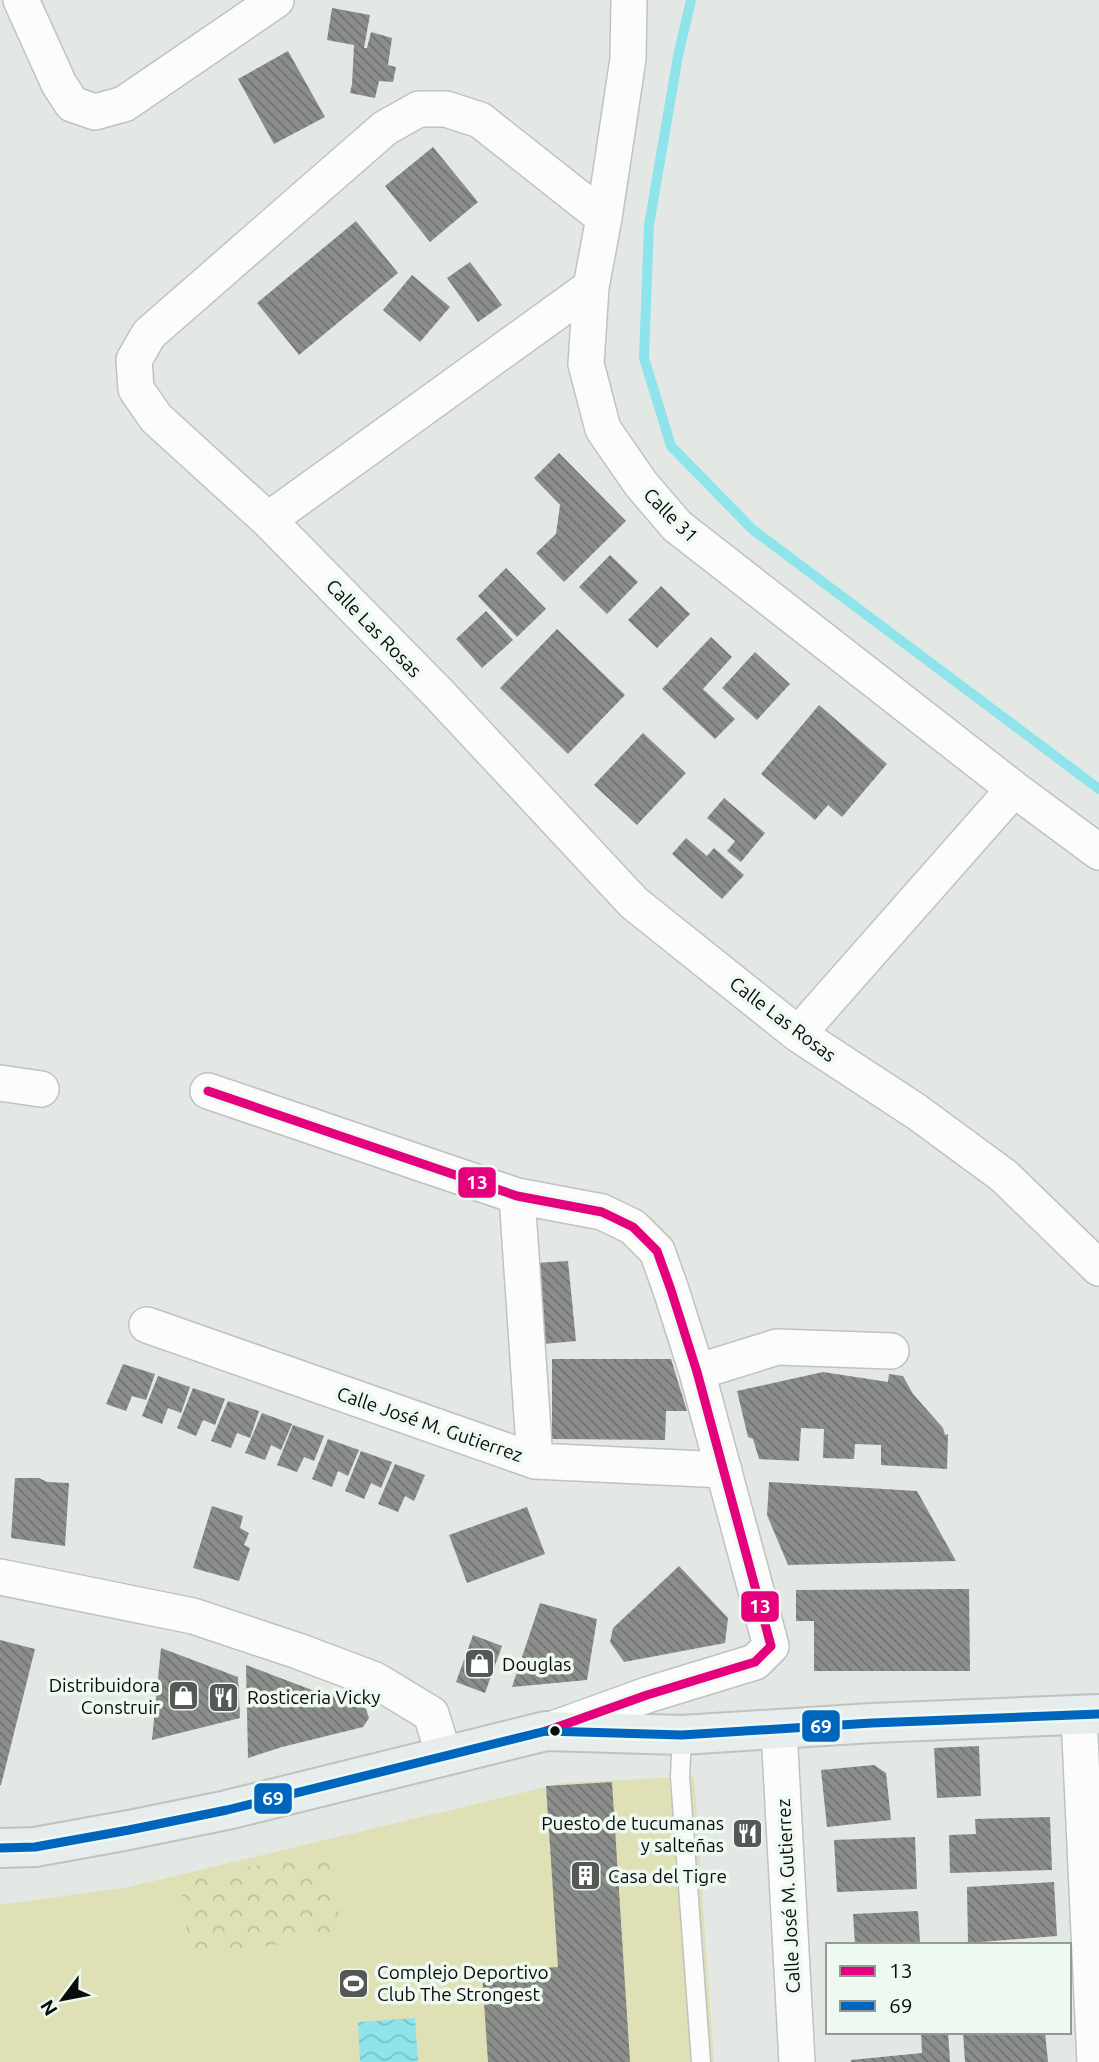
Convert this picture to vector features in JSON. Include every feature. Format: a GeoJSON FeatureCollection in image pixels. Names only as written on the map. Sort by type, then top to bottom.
{"type":"FeatureCollection","features":[{"type":"Feature","properties":{"kind":"main road"},"geometry":{"type":"LineString","coordinates":[[0,1848],[35,1846],[203,1815],[546,1731],[681,1735],[872,1723],[1089,1714]]}},
{"type":"Feature","properties":{"kind":"street"},"geometry":{"type":"LineString","coordinates":[[21,0],[59,84],[72,104],[95,112],[124,104],[275,0]]}},
{"type":"Feature","properties":{"kind":"street","name":"Calle 31"},"geometry":{"type":"LineString","coordinates":[[629,0],[628,59],[591,287],[586,364],[603,429],[650,495],[677,526],[1014,789],[1099,852]]}},
{"type":"Feature","properties":{"kind":"street","name":"Calle Las Rosas"},"geometry":{"type":"LineString","coordinates":[[604,218],[480,120],[446,109],[419,109],[385,128],[149,334],[134,360],[136,389],[156,418],[268,520],[439,694],[635,902],[798,1034],[917,1111],[1004,1176],[1099,1268]]}},
{"type":"Feature","properties":{"kind":"street"},"geometry":{"type":"LineString","coordinates":[[268,520],[591,287]]}},
{"type":"Feature","properties":{"kind":"street"},"geometry":{"type":"LineString","coordinates":[[798,1034],[1014,789]]}},
{"type":"Feature","properties":{"kind":"street"},"geometry":{"type":"LineString","coordinates":[[0,1083],[41,1089]]}},
{"type":"Feature","properties":{"kind":"street"},"geometry":{"type":"LineString","coordinates":[[208,1091],[517,1196],[602,1212],[633,1227],[657,1251],[697,1372],[771,1646],[755,1661],[546,1731]]}},
{"type":"Feature","properties":{"kind":"street"},"geometry":{"type":"LineString","coordinates":[[517,1196],[535,1461]]}},
{"type":"Feature","properties":{"kind":"street","name":"Calle José M. Gutierrez"},"geometry":{"type":"LineString","coordinates":[[147,1325],[535,1461],[724,1470]]}},
{"type":"Feature","properties":{"kind":"street"},"geometry":{"type":"LineString","coordinates":[[697,1372],[776,1347],[891,1351]]}},
{"type":"Feature","properties":{"kind":"street"},"geometry":{"type":"LineString","coordinates":[[0,1577],[193,1616],[375,1680],[431,1714],[444,1755]]}},
{"type":"Feature","properties":{"kind":"street"},"geometry":{"type":"LineString","coordinates":[[1089,1714],[1095,2062]]}},
{"type":"Feature","properties":{"kind":"street","name":"Calle José M. Gutierrez"},"geometry":{"type":"LineString","coordinates":[[779,1730],[797,2062]]}},
{"type":"Feature","properties":{"kind":"lane"},"geometry":{"type":"LineString","coordinates":[[681,1735],[680,1777],[701,2062]]}},
{"type":"Feature","properties":{"kind":"green space","name":"Complejo Deportivo Club The Strongest"},"geometry":{"type":"Polygon","coordinates":[[[694,1777],[714,2062],[0,2062],[0,1905],[129,1887],[563,1783],[694,1777]]]}},
{"type":"Feature","properties":{"kind":"green space"},"geometry":{"type":"Polygon","coordinates":[[[331,1856],[342,1936],[190,1956],[179,1876],[331,1856]]]}},
{"type":"Feature","properties":{"kind":"water"},"geometry":{"type":"Polygon","coordinates":[[[415,2018],[418,2062],[360,2062],[358,2022],[415,2018]]]}},
{"type":"Feature","properties":{"kind":"building"},"geometry":{"type":"Polygon","coordinates":[[[332,8],[370,15],[364,48],[367,48],[371,32],[392,38],[388,65],[396,67],[393,82],[379,81],[375,98],[350,93],[354,45],[327,40],[332,8]]]}},
{"type":"Feature","properties":{"kind":"building"},"geometry":{"type":"Polygon","coordinates":[[[288,51],[325,117],[274,144],[238,79],[288,51]]]}},
{"type":"Feature","properties":{"kind":"building"},"geometry":{"type":"Polygon","coordinates":[[[433,147],[478,202],[430,242],[385,186],[433,147]]]}},
{"type":"Feature","properties":{"kind":"building"},"geometry":{"type":"Polygon","coordinates":[[[356,221],[398,273],[299,355],[257,303],[356,221]]]}},
{"type":"Feature","properties":{"kind":"building"},"geometry":{"type":"Polygon","coordinates":[[[470,262],[502,305],[478,322],[447,278],[470,262]]]}},
{"type":"Feature","properties":{"kind":"building"},"geometry":{"type":"Polygon","coordinates":[[[412,275],[450,307],[420,342],[383,310],[412,275]]]}},
{"type":"Feature","properties":{"kind":"building"},"geometry":{"type":"Polygon","coordinates":[[[559,453],[626,521],[564,582],[536,553],[556,534],[560,505],[534,478],[559,453]]]}},
{"type":"Feature","properties":{"kind":"building"},"geometry":{"type":"Polygon","coordinates":[[[610,555],[638,582],[607,614],[579,587],[610,555]]]}},
{"type":"Feature","properties":{"kind":"building"},"geometry":{"type":"Polygon","coordinates":[[[506,568],[546,609],[517,637],[478,596],[506,568]]]}},
{"type":"Feature","properties":{"kind":"building"},"geometry":{"type":"Polygon","coordinates":[[[661,586],[690,614],[657,648],[628,620],[661,586]]]}},
{"type":"Feature","properties":{"kind":"building"},"geometry":{"type":"Polygon","coordinates":[[[486,611],[513,640],[482,668],[456,639],[486,611]]]}},
{"type":"Feature","properties":{"kind":"building"},"geometry":{"type":"Polygon","coordinates":[[[557,629],[625,695],[568,754],[500,688],[557,629]]]}},
{"type":"Feature","properties":{"kind":"building"},"geometry":{"type":"Polygon","coordinates":[[[711,637],[732,657],[703,689],[735,719],[715,739],[662,689],[711,637]]]}},
{"type":"Feature","properties":{"kind":"building"},"geometry":{"type":"Polygon","coordinates":[[[755,652],[790,684],[757,720],[722,688],[755,652]]]}},
{"type":"Feature","properties":{"kind":"building"},"geometry":{"type":"Polygon","coordinates":[[[819,705],[887,764],[842,817],[828,805],[815,820],[761,774],[819,705]]]}},
{"type":"Feature","properties":{"kind":"building"},"geometry":{"type":"Polygon","coordinates":[[[643,733],[686,773],[637,825],[594,785],[643,733]]]}},
{"type":"Feature","properties":{"kind":"building"},"geometry":{"type":"Polygon","coordinates":[[[724,798],[765,833],[741,862],[727,851],[735,841],[707,818],[724,798]]]}},
{"type":"Feature","properties":{"kind":"building"},"geometry":{"type":"Polygon","coordinates":[[[686,838],[707,856],[714,848],[744,875],[722,899],[672,854],[686,838]]]}},
{"type":"Feature","properties":{"kind":"building"},"geometry":{"type":"Polygon","coordinates":[[[568,1261],[576,1341],[543,1344],[536,1263],[568,1261]]]}},
{"type":"Feature","properties":{"kind":"building"},"geometry":{"type":"Polygon","coordinates":[[[552,1359],[671,1359],[687,1411],[666,1411],[665,1440],[552,1439],[552,1359]]]}},
{"type":"Feature","properties":{"kind":"building"},"geometry":{"type":"Polygon","coordinates":[[[123,1364],[155,1374],[146,1400],[132,1396],[126,1411],[106,1404],[123,1364]]]}},
{"type":"Feature","properties":{"kind":"building"},"geometry":{"type":"Polygon","coordinates":[[[823,1372],[888,1382],[889,1374],[903,1376],[913,1394],[943,1428],[945,1435],[948,1434],[947,1469],[881,1465],[881,1445],[855,1444],[854,1459],[823,1458],[824,1429],[801,1428],[799,1461],[759,1459],[753,1439],[748,1437],[737,1391],[823,1372]]]}},
{"type":"Feature","properties":{"kind":"building"},"geometry":{"type":"Polygon","coordinates":[[[158,1376],[190,1387],[181,1413],[168,1408],[162,1424],[142,1416],[158,1376]]]}},
{"type":"Feature","properties":{"kind":"building"},"geometry":{"type":"Polygon","coordinates":[[[193,1388],[225,1399],[215,1425],[203,1420],[196,1436],[177,1428],[193,1388]]]}},
{"type":"Feature","properties":{"kind":"building"},"geometry":{"type":"Polygon","coordinates":[[[228,1401],[259,1411],[250,1438],[237,1433],[231,1448],[211,1441],[228,1401]]]}},
{"type":"Feature","properties":{"kind":"building"},"geometry":{"type":"Polygon","coordinates":[[[262,1413],[292,1424],[281,1450],[271,1445],[265,1460],[245,1453],[262,1413]]]}},
{"type":"Feature","properties":{"kind":"building"},"geometry":{"type":"Polygon","coordinates":[[[293,1425],[324,1436],[314,1461],[304,1457],[297,1472],[277,1465],[293,1425]]]}},
{"type":"Feature","properties":{"kind":"building"},"geometry":{"type":"Polygon","coordinates":[[[328,1439],[359,1450],[348,1476],[338,1471],[332,1487],[312,1479],[328,1439]]]}},
{"type":"Feature","properties":{"kind":"building"},"geometry":{"type":"Polygon","coordinates":[[[361,1451],[392,1462],[381,1488],[371,1483],[364,1499],[345,1491],[361,1451]]]}},
{"type":"Feature","properties":{"kind":"building"},"geometry":{"type":"Polygon","coordinates":[[[395,1464],[425,1475],[414,1501],[405,1496],[398,1512],[378,1504],[395,1464]]]}},
{"type":"Feature","properties":{"kind":"building"},"geometry":{"type":"Polygon","coordinates":[[[15,1478],[39,1478],[47,1482],[69,1483],[65,1546],[11,1538],[15,1478]]]}},
{"type":"Feature","properties":{"kind":"building"},"geometry":{"type":"Polygon","coordinates":[[[769,1482],[917,1491],[956,1561],[788,1565],[767,1515],[769,1482]]]}},
{"type":"Feature","properties":{"kind":"building"},"geometry":{"type":"Polygon","coordinates":[[[212,1506],[243,1516],[240,1528],[249,1533],[244,1545],[250,1548],[239,1581],[193,1568],[212,1506]]]}},
{"type":"Feature","properties":{"kind":"building"},"geometry":{"type":"Polygon","coordinates":[[[527,1507],[545,1554],[467,1583],[449,1535],[527,1507]]]}},
{"type":"Feature","properties":{"kind":"building"},"geometry":{"type":"Polygon","coordinates":[[[679,1566],[728,1618],[725,1643],[624,1662],[610,1642],[613,1628],[679,1566]]]}},
{"type":"Feature","properties":{"kind":"building"},"geometry":{"type":"Polygon","coordinates":[[[969,1589],[970,1671],[814,1671],[814,1621],[796,1621],[796,1590],[969,1589]]]}},
{"type":"Feature","properties":{"kind":"building"},"geometry":{"type":"Polygon","coordinates":[[[540,1603],[597,1619],[587,1680],[512,1687],[540,1603]]]}},
{"type":"Feature","properties":{"kind":"building","name":"Douglas"},"geometry":{"type":"Polygon","coordinates":[[[473,1635],[502,1646],[485,1693],[456,1682],[473,1635]]]}},
{"type":"Feature","properties":{"kind":"building"},"geometry":{"type":"Polygon","coordinates":[[[0,1640],[35,1649],[1,1785],[0,1785],[0,1640]]]}},
{"type":"Feature","properties":{"kind":"building","name":"Distribuidora Construir"},"geometry":{"type":"Polygon","coordinates":[[[161,1648],[238,1677],[240,1718],[152,1740],[161,1648]]]}},
{"type":"Feature","properties":{"kind":"building"},"geometry":{"type":"Polygon","coordinates":[[[246,1665],[312,1690],[347,1699],[366,1709],[369,1718],[363,1727],[248,1758],[246,1665]]]}},
{"type":"Feature","properties":{"kind":"building"},"geometry":{"type":"Polygon","coordinates":[[[979,1746],[981,1796],[937,1798],[934,1748],[979,1746]]]}},
{"type":"Feature","properties":{"kind":"building"},"geometry":{"type":"Polygon","coordinates":[[[874,1765],[886,1773],[891,1820],[827,1827],[821,1770],[874,1765]]]}},
{"type":"Feature","properties":{"kind":"building","name":"Casa del Tigre"},"geometry":{"type":"Polygon","coordinates":[[[612,1782],[630,2062],[488,2062],[482,1972],[558,1967],[546,1786],[612,1782]]]}},
{"type":"Feature","properties":{"kind":"building"},"geometry":{"type":"Polygon","coordinates":[[[1050,1817],[1052,1870],[950,1873],[949,1835],[976,1834],[975,1819],[1050,1817]]]}},
{"type":"Feature","properties":{"kind":"building"},"geometry":{"type":"Polygon","coordinates":[[[915,1837],[917,1889],[837,1892],[834,1840],[915,1837]]]}},
{"type":"Feature","properties":{"kind":"building"},"geometry":{"type":"Polygon","coordinates":[[[1054,1882],[1057,1936],[968,1943],[967,1887],[1054,1882]]]}},
{"type":"Feature","properties":{"kind":"building"},"geometry":{"type":"Polygon","coordinates":[[[918,1911],[920,1942],[855,1943],[853,1914],[918,1911]]]}},
{"type":"Feature","properties":{"kind":"building"},"geometry":{"type":"Polygon","coordinates":[[[921,2034],[948,2034],[950,2062],[851,2062],[851,2060],[922,2053],[921,2034]]]}},
{"type":"Feature","properties":{"kind":"building"},"geometry":{"type":"Polygon","coordinates":[[[963,2034],[1045,2034],[1048,2062],[965,2062],[963,2034]]]}},
{"type":"Feature","properties":{"kind":"waterway"},"geometry":{"type":"LineString","coordinates":[[691,0],[678,56],[649,225],[644,358],[671,446],[752,529],[1099,789]]}},
{"type":"Feature","properties":{"kind":"transit line","name":"13"},"geometry":{"type":"LineString","coordinates":[[208,1091],[517,1196],[602,1212],[633,1227],[657,1251],[697,1372],[771,1646],[755,1662],[647,1695],[546,1731]]}},
{"type":"Feature","properties":{"kind":"transit line","name":"69"},"geometry":{"type":"LineString","coordinates":[[0,1848],[35,1847],[227,1810],[546,1731],[682,1735],[872,1723],[1099,1714]]}},
{"type":"Feature","properties":{"kind":"place","name":"Douglas"},"geometry":{"type":"Point","coordinates":[479,1664]}},
{"type":"Feature","properties":{"kind":"place","name":"Distribuidora Construir"},"geometry":{"type":"Point","coordinates":[183,1696]}},
{"type":"Feature","properties":{"kind":"place","name":"Rosticeria Vicky"},"geometry":{"type":"Point","coordinates":[224,1697]}},
{"type":"Feature","properties":{"kind":"place","name":"Puesto de tucumanas y salteñas"},"geometry":{"type":"Point","coordinates":[747,1834]}},
{"type":"Feature","properties":{"kind":"place","name":"Casa del Tigre"},"geometry":{"type":"Point","coordinates":[585,1876]}},
{"type":"Feature","properties":{"kind":"place","name":"Complejo Deportivo Club The Strongest"},"geometry":{"type":"Point","coordinates":[354,1983]}}]}
